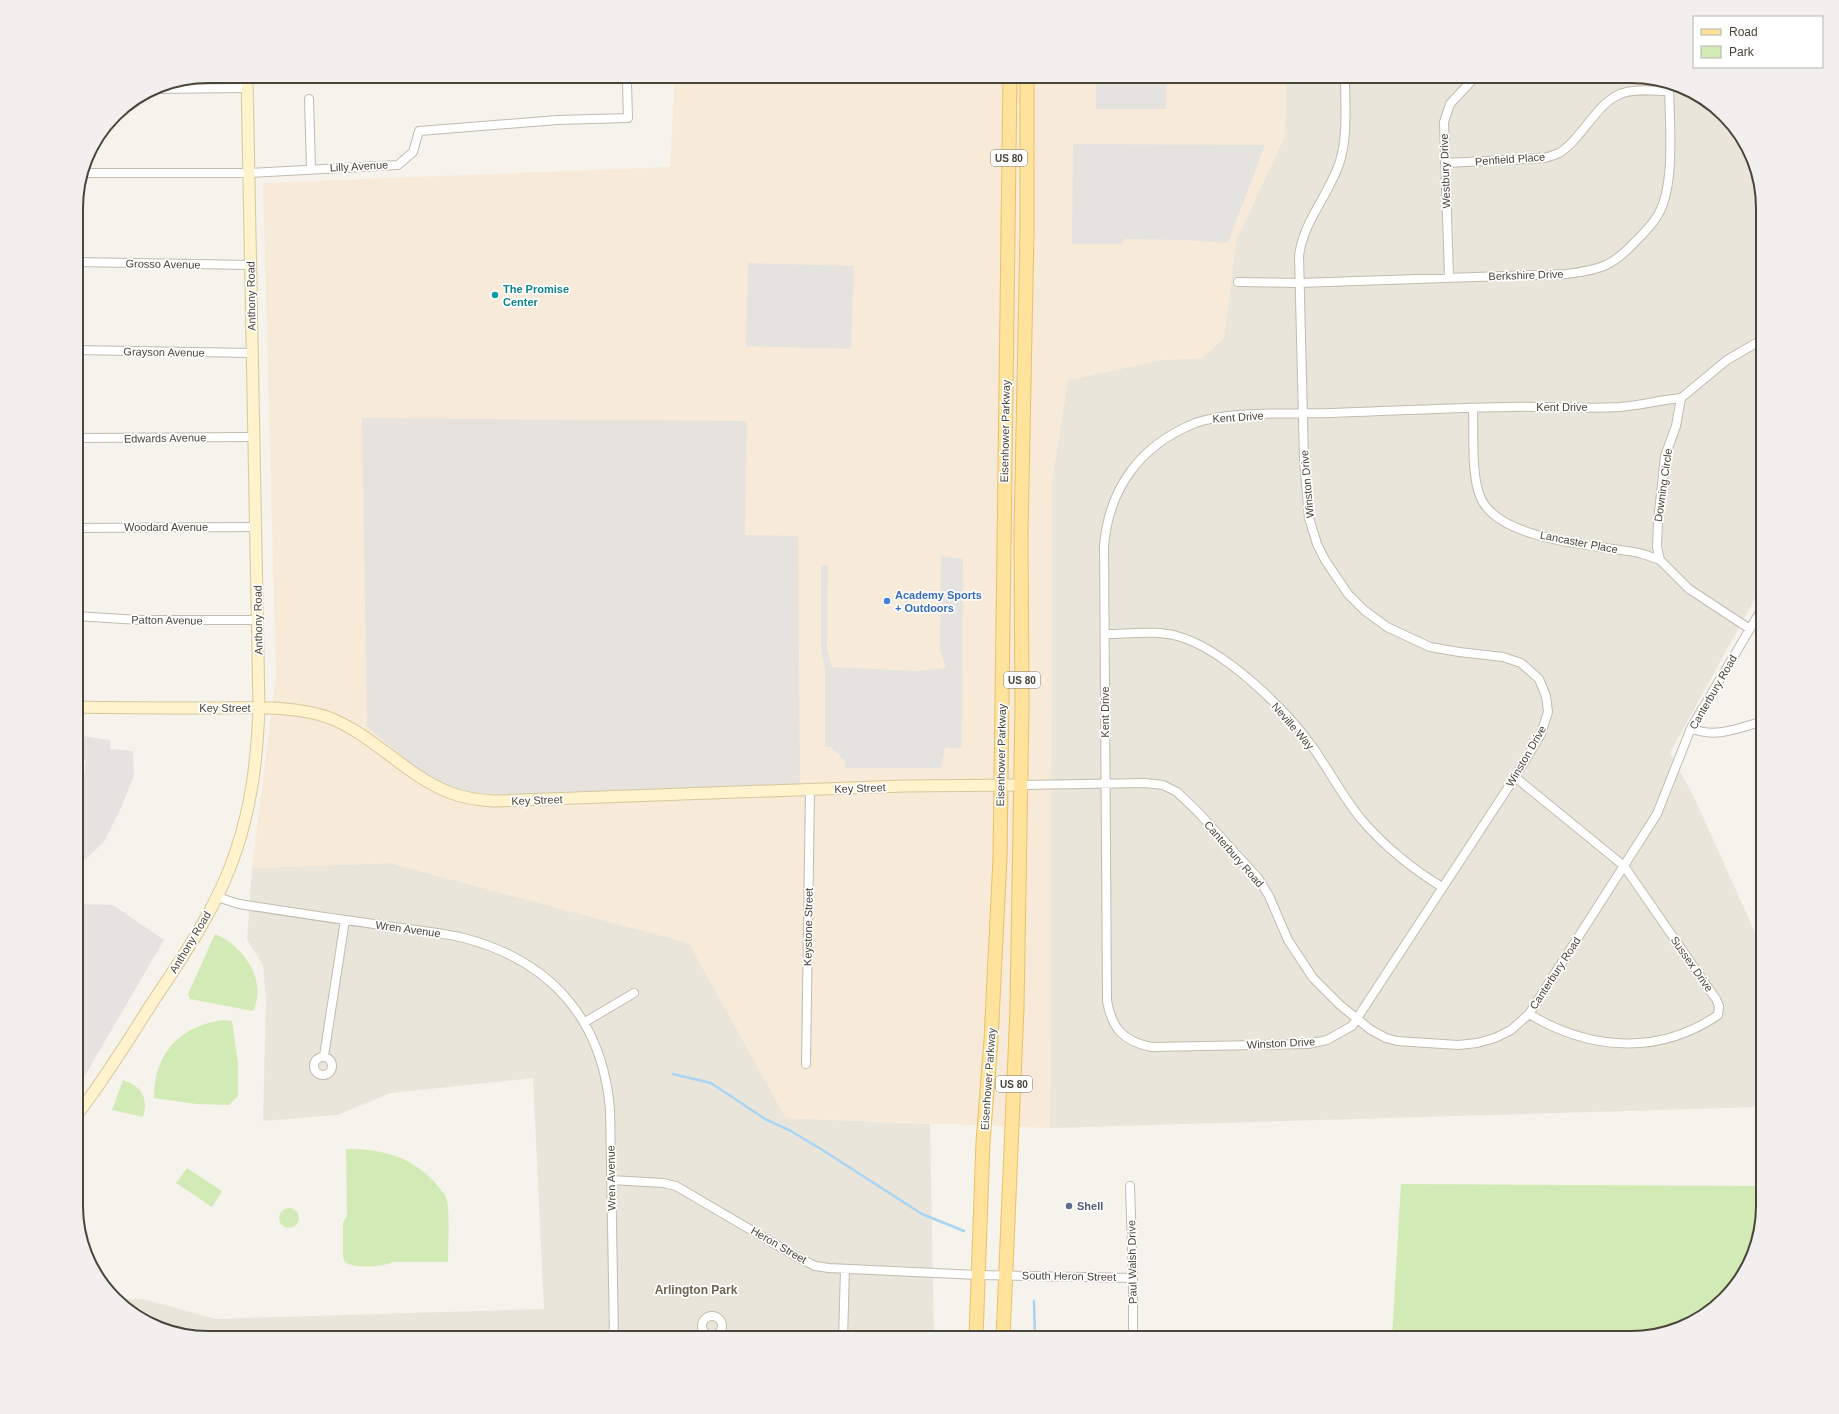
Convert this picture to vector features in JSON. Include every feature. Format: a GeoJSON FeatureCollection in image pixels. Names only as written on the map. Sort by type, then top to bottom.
{"type":"FeatureCollection","features":[{"type":"Feature","properties":{"kind":"main road","name":"Eisenhower Parkway"},"geometry":{"type":"LineString","coordinates":[[976,1331],[983,1142],[991,1040],[1002,784],[1010,83]]}},
{"type":"Feature","properties":{"kind":"main road","name":"Eisenhower Parkway"},"geometry":{"type":"LineString","coordinates":[[1003,1331],[1017,1008],[1021,785],[1021,533],[1027,240],[1027,83]]}},
{"type":"Feature","properties":{"kind":"street","name":"Anthony Road"},"geometry":{"type":"LineString","coordinates":[[83,1106],[190,945],[217,897],[236,852],[252,790],[257,758],[259,708],[253,437],[248,83]]}},
{"type":"Feature","properties":{"kind":"street","name":"Winston Drive"},"geometry":{"type":"LineString","coordinates":[[1105,783],[1107,1001],[1109,1015],[1115,1026],[1124,1036],[1138,1044],[1152,1047],[1308,1044],[1327,1040],[1352,1026],[1356,1017],[1515,777],[1545,727],[1548,712],[1546,696],[1539,679],[1521,663],[1503,657],[1430,647],[1412,640],[1387,627],[1364,610],[1348,594],[1325,560],[1317,544],[1309,518],[1303,414],[1299,283],[1300,244],[1335,174],[1343,150],[1345,83]]}},
{"type":"Feature","properties":{"kind":"street","name":"Westbury Drive"},"geometry":{"type":"LineString","coordinates":[[1449,277],[1444,122],[1447,109],[1470,83]]}},
{"type":"Feature","properties":{"kind":"street","name":"Lilly Avenue"},"geometry":{"type":"LineString","coordinates":[[88,173],[249,173],[398,165],[413,152],[418,131],[557,120],[628,118],[627,84]]}},
{"type":"Feature","properties":{"kind":"street"},"geometry":{"type":"LineString","coordinates":[[172,89],[248,88]]}},
{"type":"Feature","properties":{"kind":"street","name":"Penfield Place"},"geometry":{"type":"LineString","coordinates":[[1445,163],[1544,158],[1559,153],[1604,105],[1620,94],[1664,88]]}},
{"type":"Feature","properties":{"kind":"street","name":"Berkshire Drive"},"geometry":{"type":"LineString","coordinates":[[1238,282],[1299,283],[1566,274],[1593,271],[1607,265],[1620,257],[1647,230],[1659,214],[1666,196],[1669,154],[1669,89]]}},
{"type":"Feature","properties":{"kind":"street"},"geometry":{"type":"LineString","coordinates":[[309,99],[311,169]]}},
{"type":"Feature","properties":{"kind":"street","name":"Grosso Avenue"},"geometry":{"type":"LineString","coordinates":[[83,262],[250,265]]}},
{"type":"Feature","properties":{"kind":"street"},"geometry":{"type":"LineString","coordinates":[[1681,398],[1727,360],[1756,343]]}},
{"type":"Feature","properties":{"kind":"street","name":"Grayson Avenue"},"geometry":{"type":"LineString","coordinates":[[83,350],[252,353]]}},
{"type":"Feature","properties":{"kind":"street","name":"Kent Drive"},"geometry":{"type":"LineString","coordinates":[[1105,783],[1105,529],[1115,498],[1127,475],[1140,459],[1162,440],[1176,432],[1202,421],[1237,416],[1473,408],[1618,407],[1681,398]]}},
{"type":"Feature","properties":{"kind":"street","name":"Downing Circle"},"geometry":{"type":"LineString","coordinates":[[1660,560],[1657,546],[1660,486],[1665,456],[1676,426],[1681,398]]}},
{"type":"Feature","properties":{"kind":"street","name":"Lancaster Place"},"geometry":{"type":"LineString","coordinates":[[1473,408],[1477,486],[1482,502],[1492,514],[1506,523],[1551,539],[1636,552],[1660,560]]}},
{"type":"Feature","properties":{"kind":"street","name":"Edwards Avenue"},"geometry":{"type":"LineString","coordinates":[[83,438],[253,437]]}},
{"type":"Feature","properties":{"kind":"street","name":"Woodard Avenue"},"geometry":{"type":"LineString","coordinates":[[83,528],[255,527]]}},
{"type":"Feature","properties":{"kind":"street"},"geometry":{"type":"LineString","coordinates":[[1660,560],[1689,589],[1750,629]]}},
{"type":"Feature","properties":{"kind":"street","name":"Patton Avenue"},"geometry":{"type":"LineString","coordinates":[[83,616],[139,620],[258,620]]}},
{"type":"Feature","properties":{"kind":"street","name":"Canterbury Road"},"geometry":{"type":"LineString","coordinates":[[1021,785],[1127,782],[1163,785],[1177,792],[1258,878],[1269,896],[1288,940],[1301,961],[1327,992],[1371,1030],[1386,1038],[1426,1044],[1458,1045],[1477,1043],[1495,1038],[1511,1030],[1529,1014],[1657,814],[1691,728],[1756,619]]}},
{"type":"Feature","properties":{"kind":"street","name":"Neville Way"},"geometry":{"type":"LineString","coordinates":[[1105,634],[1167,634],[1178,636],[1213,652],[1245,676],[1285,714],[1313,747],[1347,800],[1375,834],[1402,861],[1442,888]]}},
{"type":"Feature","properties":{"kind":"street","name":"Key Street"},"geometry":{"type":"LineString","coordinates":[[83,707],[259,708],[307,712],[329,718],[364,736],[416,775],[436,787],[452,794],[478,800],[545,800],[810,790],[1002,784],[1021,785]]}},
{"type":"Feature","properties":{"kind":"street"},"geometry":{"type":"LineString","coordinates":[[1691,728],[1701,733],[1726,732],[1756,723]]}},
{"type":"Feature","properties":{"kind":"street","name":"Sussex Drive"},"geometry":{"type":"LineString","coordinates":[[1515,777],[1624,866],[1716,999],[1719,1006],[1718,1015],[1681,1034],[1655,1042],[1634,1044],[1609,1044],[1584,1039],[1544,1023],[1529,1014]]}},
{"type":"Feature","properties":{"kind":"street","name":"Keystone Street"},"geometry":{"type":"LineString","coordinates":[[806,1064],[810,790]]}},
{"type":"Feature","properties":{"kind":"street","name":"Wren Avenue"},"geometry":{"type":"LineString","coordinates":[[217,897],[239,904],[463,938],[494,948],[515,957],[540,974],[558,990],[585,1022],[601,1060],[608,1089],[614,1331]]}},
{"type":"Feature","properties":{"kind":"street"},"geometry":{"type":"LineString","coordinates":[[324,1056],[345,920]]}},
{"type":"Feature","properties":{"kind":"street"},"geometry":{"type":"LineString","coordinates":[[585,1022],[634,993]]}},
{"type":"Feature","properties":{"kind":"street","name":"Heron Street"},"geometry":{"type":"LineString","coordinates":[[611,1180],[664,1183],[676,1186],[798,1258],[815,1266],[845,1270],[1006,1275]]}},
{"type":"Feature","properties":{"kind":"street","name":"Paul Walsh Drive"},"geometry":{"type":"LineString","coordinates":[[1130,1186],[1133,1331]]}},
{"type":"Feature","properties":{"kind":"street"},"geometry":{"type":"LineString","coordinates":[[843,1331],[845,1270]]}},
{"type":"Feature","properties":{"kind":"street","name":"South Heron Street"},"geometry":{"type":"LineString","coordinates":[[1006,1275],[1133,1278]]}},
{"type":"Feature","properties":{"kind":"shaded area"},"geometry":{"type":"Polygon","coordinates":[[[675,83],[1286,83],[1285,136],[1236,240],[1224,338],[1202,358],[1161,360],[1068,380],[1052,480],[1050,1128],[786,1118],[689,943],[390,863],[252,868],[276,676],[263,183],[670,167],[675,83]]]}},
{"type":"Feature","properties":{"kind":"shaded area"},"geometry":{"type":"Polygon","coordinates":[[[1096,83],[1166,83],[1166,109],[1096,109],[1096,83]]]}},
{"type":"Feature","properties":{"kind":"shaded area"},"geometry":{"type":"Polygon","coordinates":[[[1286,83],[1631,83],[1656,85],[1694,100],[1713,114],[1725,126],[1735,138],[1743,153],[1752,175],[1756,208],[1756,597],[1670,753],[1694,797],[1756,934],[1756,1107],[1050,1128],[1052,480],[1068,380],[1161,360],[1202,358],[1224,338],[1236,240],[1285,136],[1286,83]]]}},
{"type":"Feature","properties":{"kind":"shaded area"},"geometry":{"type":"Polygon","coordinates":[[[1073,144],[1265,145],[1228,243],[1184,240],[1125,239],[1121,244],[1072,244],[1073,144]]]}},
{"type":"Feature","properties":{"kind":"shaded area"},"geometry":{"type":"Polygon","coordinates":[[[748,263],[854,266],[851,349],[746,346],[748,263]]]}},
{"type":"Feature","properties":{"kind":"shaded area"},"geometry":{"type":"Polygon","coordinates":[[[362,418],[747,421],[745,535],[798,536],[800,785],[527,795],[471,793],[427,778],[367,726],[362,418]]]}},
{"type":"Feature","properties":{"kind":"shaded area"},"geometry":{"type":"Polygon","coordinates":[[[941,556],[963,559],[962,748],[945,748],[941,768],[845,768],[845,761],[831,747],[825,747],[825,668],[821,650],[821,565],[828,565],[827,649],[832,667],[916,671],[946,668],[940,650],[941,556]]]}},
{"type":"Feature","properties":{"kind":"shaded area"},"geometry":{"type":"Polygon","coordinates":[[[83,736],[110,740],[110,749],[133,751],[134,776],[121,808],[104,842],[83,862],[83,780],[86,760],[83,759],[83,736]]]}},
{"type":"Feature","properties":{"kind":"shaded area"},"geometry":{"type":"Polygon","coordinates":[[[390,863],[689,943],[786,1118],[930,1124],[934,1331],[208,1331],[175,1327],[145,1314],[125,1299],[143,1299],[216,1319],[544,1309],[533,1078],[391,1093],[337,1115],[263,1121],[266,1000],[263,965],[247,940],[252,868],[390,863]]]}},
{"type":"Feature","properties":{"kind":"shaded area"},"geometry":{"type":"Polygon","coordinates":[[[83,904],[113,905],[164,940],[83,1079],[83,904]]]}},
{"type":"Feature","properties":{"kind":"green space"},"geometry":{"type":"Polygon","coordinates":[[[215,934],[235,946],[250,965],[255,976],[257,988],[257,1000],[253,1011],[190,999],[188,994],[215,934]]]}},
{"type":"Feature","properties":{"kind":"green space"},"geometry":{"type":"Polygon","coordinates":[[[223,1020],[232,1021],[238,1063],[238,1096],[229,1105],[196,1104],[154,1098],[155,1082],[159,1068],[164,1056],[172,1045],[182,1036],[194,1029],[207,1023],[223,1020]]]}},
{"type":"Feature","properties":{"kind":"green space"},"geometry":{"type":"Polygon","coordinates":[[[123,1080],[135,1086],[142,1093],[145,1104],[143,1117],[112,1110],[123,1080]]]}},
{"type":"Feature","properties":{"kind":"green space"},"geometry":{"type":"Polygon","coordinates":[[[346,1149],[359,1149],[396,1156],[418,1167],[428,1175],[444,1194],[447,1200],[449,1223],[448,1262],[393,1262],[383,1265],[355,1266],[345,1262],[343,1257],[343,1223],[347,1216],[346,1149]]]}},
{"type":"Feature","properties":{"kind":"green space"},"geometry":{"type":"Polygon","coordinates":[[[187,1168],[222,1191],[212,1207],[176,1183],[187,1168]]]}},
{"type":"Feature","properties":{"kind":"green space"},"geometry":{"type":"Polygon","coordinates":[[[1401,1184],[1756,1186],[1754,1231],[1739,1269],[1725,1288],[1701,1310],[1664,1327],[1631,1331],[1392,1331],[1401,1184]]]}},
{"type":"Feature","properties":{"kind":"green space"},"geometry":{"type":"Polygon","coordinates":[[[289,1208],[296,1211],[299,1218],[296,1225],[289,1228],[282,1225],[279,1218],[282,1211],[289,1208]]]}},
{"type":"Feature","properties":{"kind":"waterway"},"geometry":{"type":"LineString","coordinates":[[673,1074],[711,1083],[765,1119],[791,1131],[922,1214],[964,1231]]}},
{"type":"Feature","properties":{"kind":"waterway"},"geometry":{"type":"LineString","coordinates":[[1034,1301],[1035,1331]]}},
{"type":"Feature","properties":{"kind":"place","name":"The Promise Center"},"geometry":{"type":"Point","coordinates":[495,295]}},
{"type":"Feature","properties":{"kind":"place","name":"Academy Sports + Outdoors"},"geometry":{"type":"Point","coordinates":[887,601]}},
{"type":"Feature","properties":{"kind":"place","name":"Shell"},"geometry":{"type":"Point","coordinates":[1069,1206]}},
{"type":"Feature","properties":{"kind":"district","name":"Arlington Park"},"geometry":{"type":"Point","coordinates":[696,1290]}}]}
